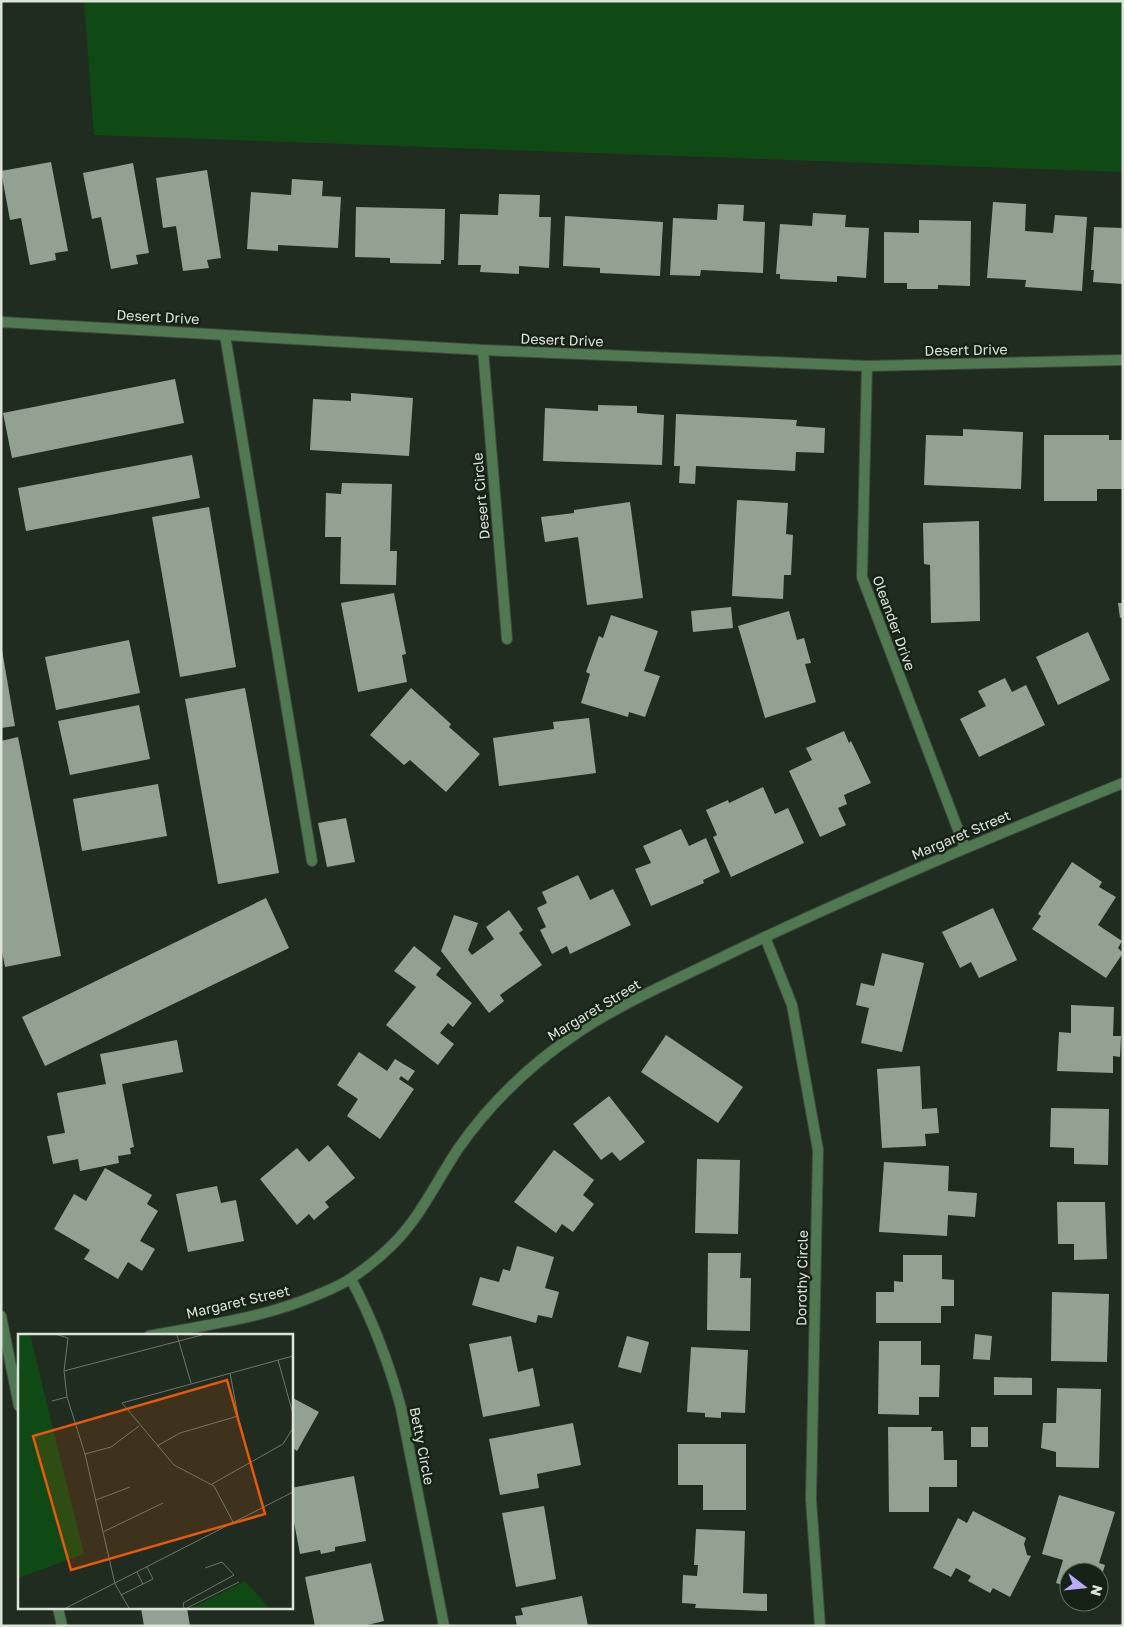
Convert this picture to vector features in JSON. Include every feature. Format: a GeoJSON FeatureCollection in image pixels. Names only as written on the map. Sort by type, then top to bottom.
{"type":"FeatureCollection","features":[{"type":"Feature","properties":{"kind":"street","name":"Desert Drive"},"geometry":{"type":"LineString","coordinates":[[1,322],[483,350],[867,366],[1123,360]]}},
{"type":"Feature","properties":{"kind":"street"},"geometry":{"type":"LineString","coordinates":[[225,335],[312,861]]}},
{"type":"Feature","properties":{"kind":"street","name":"Desert Circle"},"geometry":{"type":"LineString","coordinates":[[483,350],[507,639]]}},
{"type":"Feature","properties":{"kind":"street","name":"Oleander Drive"},"geometry":{"type":"LineString","coordinates":[[867,366],[862,577],[965,848]]}},
{"type":"Feature","properties":{"kind":"street","name":"Margaret Street"},"geometry":{"type":"LineString","coordinates":[[159,1334],[275,1311],[308,1299],[351,1279],[374,1262],[395,1242],[412,1221],[459,1147],[502,1095],[533,1067],[580,1031],[618,1010],[765,937],[965,848],[1123,783]]}},
{"type":"Feature","properties":{"kind":"street","name":"Dorothy Circle"},"geometry":{"type":"LineString","coordinates":[[765,937],[792,1005],[818,1150],[812,1500],[820,1626]]}},
{"type":"Feature","properties":{"kind":"street","name":"Betty Circle"},"geometry":{"type":"LineString","coordinates":[[351,1279],[367,1309],[380,1341],[401,1408],[444,1626]]}},
{"type":"Feature","properties":{"kind":"street"},"geometry":{"type":"LineString","coordinates":[[1,1316],[14,1361],[18,1397]]}},
{"type":"Feature","properties":{"kind":"street"},"geometry":{"type":"LineString","coordinates":[[58,1610],[62,1626]]}},
{"type":"Feature","properties":{"kind":"green space"},"geometry":{"type":"Polygon","coordinates":[[[84,1],[1123,1],[1123,172],[94,135],[84,1]]]}},
{"type":"Feature","properties":{"kind":"building"},"geometry":{"type":"Polygon","coordinates":[[[51,162],[68,251],[55,253],[56,260],[30,265],[21,218],[10,220],[1,171],[51,162]]]}},
{"type":"Feature","properties":{"kind":"building"},"geometry":{"type":"Polygon","coordinates":[[[133,163],[149,253],[136,255],[138,264],[111,269],[101,217],[92,219],[83,173],[133,163]]]}},
{"type":"Feature","properties":{"kind":"building"},"geometry":{"type":"Polygon","coordinates":[[[207,170],[221,258],[207,260],[209,268],[183,271],[176,226],[163,228],[156,178],[207,170]]]}},
{"type":"Feature","properties":{"kind":"building"},"geometry":{"type":"Polygon","coordinates":[[[292,179],[323,181],[322,196],[341,197],[338,248],[278,245],[278,251],[247,249],[251,192],[291,195],[292,179]]]}},
{"type":"Feature","properties":{"kind":"building"},"geometry":{"type":"Polygon","coordinates":[[[499,194],[540,195],[539,217],[551,217],[549,268],[519,266],[519,274],[480,272],[481,265],[458,265],[460,214],[498,215],[499,194]]]}},
{"type":"Feature","properties":{"kind":"building"},"geometry":{"type":"Polygon","coordinates":[[[993,202],[1026,204],[1025,231],[1053,233],[1055,215],[1087,217],[1082,291],[1025,287],[1026,280],[987,278],[993,202]]]}},
{"type":"Feature","properties":{"kind":"building"},"geometry":{"type":"Polygon","coordinates":[[[718,204],[744,205],[743,221],[765,222],[763,273],[701,270],[700,276],[670,275],[673,218],[717,220],[718,204]]]}},
{"type":"Feature","properties":{"kind":"building"},"geometry":{"type":"Polygon","coordinates":[[[356,207],[445,209],[444,260],[441,260],[441,264],[390,263],[390,258],[355,257],[356,207]]]}},
{"type":"Feature","properties":{"kind":"building"},"geometry":{"type":"Polygon","coordinates":[[[813,213],[846,215],[845,227],[869,228],[866,278],[837,276],[837,282],[780,279],[780,274],[776,274],[780,224],[812,226],[813,213]]]}},
{"type":"Feature","properties":{"kind":"building"},"geometry":{"type":"Polygon","coordinates":[[[565,216],[663,222],[660,276],[600,273],[600,268],[563,266],[565,216]]]}},
{"type":"Feature","properties":{"kind":"building"},"geometry":{"type":"Polygon","coordinates":[[[919,220],[971,221],[970,286],[938,285],[938,289],[907,289],[907,283],[884,283],[884,232],[919,233],[919,220]]]}},
{"type":"Feature","properties":{"kind":"building"},"geometry":{"type":"Polygon","coordinates":[[[1094,227],[1123,228],[1123,284],[1093,282],[1094,270],[1091,270],[1094,227]]]}},
{"type":"Feature","properties":{"kind":"building"},"geometry":{"type":"Polygon","coordinates":[[[175,379],[184,423],[12,458],[3,413],[175,379]]]}},
{"type":"Feature","properties":{"kind":"building"},"geometry":{"type":"Polygon","coordinates":[[[351,393],[413,398],[409,456],[310,450],[313,399],[351,401],[351,393]]]}},
{"type":"Feature","properties":{"kind":"building"},"geometry":{"type":"Polygon","coordinates":[[[598,405],[637,406],[637,413],[664,415],[662,465],[543,461],[545,408],[598,411],[598,405]]]}},
{"type":"Feature","properties":{"kind":"building"},"geometry":{"type":"Polygon","coordinates":[[[676,414],[797,420],[796,426],[825,428],[824,453],[796,452],[795,471],[696,466],[695,484],[679,483],[680,466],[674,466],[676,414]]]}},
{"type":"Feature","properties":{"kind":"building"},"geometry":{"type":"Polygon","coordinates":[[[963,429],[1023,432],[1021,489],[924,485],[926,435],[963,436],[963,429]]]}},
{"type":"Feature","properties":{"kind":"building"},"geometry":{"type":"Polygon","coordinates":[[[1044,435],[1109,435],[1109,440],[1123,440],[1123,489],[1097,489],[1097,501],[1044,501],[1044,435]]]}},
{"type":"Feature","properties":{"kind":"building"},"geometry":{"type":"Polygon","coordinates":[[[192,455],[200,498],[26,531],[18,488],[192,455]]]}},
{"type":"Feature","properties":{"kind":"building"},"geometry":{"type":"Polygon","coordinates":[[[342,483],[392,484],[390,551],[397,551],[396,585],[340,584],[341,537],[325,537],[326,493],[341,494],[342,483]]]}},
{"type":"Feature","properties":{"kind":"building"},"geometry":{"type":"Polygon","coordinates":[[[737,500],[788,503],[786,534],[793,535],[791,575],[784,575],[783,599],[732,596],[737,500]]]}},
{"type":"Feature","properties":{"kind":"building"},"geometry":{"type":"Polygon","coordinates":[[[630,502],[643,598],[587,605],[578,537],[545,542],[541,517],[574,513],[574,510],[630,502]]]}},
{"type":"Feature","properties":{"kind":"building"},"geometry":{"type":"Polygon","coordinates":[[[209,507],[236,667],[180,677],[152,517],[209,507]]]}},
{"type":"Feature","properties":{"kind":"building"},"geometry":{"type":"Polygon","coordinates":[[[979,521],[980,621],[931,623],[930,565],[924,564],[923,523],[979,521]]]}},
{"type":"Feature","properties":{"kind":"building"},"geometry":{"type":"Polygon","coordinates":[[[394,593],[406,654],[402,655],[407,682],[358,692],[341,603],[394,593]]]}},
{"type":"Feature","properties":{"kind":"building"},"geometry":{"type":"Polygon","coordinates":[[[1118,603],[1123,603],[1123,617],[1120,618],[1118,603]]]}},
{"type":"Feature","properties":{"kind":"building"},"geometry":{"type":"Polygon","coordinates":[[[731,607],[733,628],[693,632],[691,611],[731,607]]]}},
{"type":"Feature","properties":{"kind":"building"},"geometry":{"type":"Polygon","coordinates":[[[789,611],[797,640],[804,638],[811,663],[805,664],[816,702],[765,718],[738,626],[789,611]]]}},
{"type":"Feature","properties":{"kind":"building"},"geometry":{"type":"Polygon","coordinates":[[[611,615],[658,631],[644,671],[660,676],[645,717],[629,712],[628,717],[581,703],[590,674],[586,672],[599,636],[603,638],[611,615]]]}},
{"type":"Feature","properties":{"kind":"building"},"geometry":{"type":"Polygon","coordinates":[[[1088,632],[1110,680],[1058,705],[1036,657],[1088,632]]]}},
{"type":"Feature","properties":{"kind":"building"},"geometry":{"type":"Polygon","coordinates":[[[129,640],[140,693],[56,710],[45,657],[129,640]]]}},
{"type":"Feature","properties":{"kind":"building"},"geometry":{"type":"Polygon","coordinates":[[[1,651],[15,726],[1,728],[1,651]]]}},
{"type":"Feature","properties":{"kind":"building"},"geometry":{"type":"Polygon","coordinates":[[[1005,678],[1012,692],[1026,685],[1045,725],[979,757],[960,719],[986,706],[978,691],[1005,678]]]}},
{"type":"Feature","properties":{"kind":"building"},"geometry":{"type":"Polygon","coordinates":[[[245,688],[279,873],[218,884],[185,699],[245,688]]]}},
{"type":"Feature","properties":{"kind":"building"},"geometry":{"type":"Polygon","coordinates":[[[411,688],[451,724],[449,727],[480,754],[446,792],[410,760],[404,765],[370,735],[411,688]]]}},
{"type":"Feature","properties":{"kind":"building"},"geometry":{"type":"Polygon","coordinates":[[[139,705],[150,759],[70,775],[58,721],[139,705]]]}},
{"type":"Feature","properties":{"kind":"building"},"geometry":{"type":"Polygon","coordinates":[[[589,718],[596,773],[499,786],[493,738],[554,729],[553,722],[589,718]]]}},
{"type":"Feature","properties":{"kind":"building"},"geometry":{"type":"Polygon","coordinates":[[[844,731],[849,743],[851,741],[871,783],[844,795],[847,804],[838,808],[846,825],[820,837],[789,771],[812,760],[806,748],[844,731]]]}},
{"type":"Feature","properties":{"kind":"building"},"geometry":{"type":"Polygon","coordinates":[[[18,737],[61,956],[5,967],[1,946],[1,741],[18,737]]]}},
{"type":"Feature","properties":{"kind":"building"},"geometry":{"type":"Polygon","coordinates":[[[158,784],[167,836],[82,851],[73,799],[158,784]]]}},
{"type":"Feature","properties":{"kind":"building"},"geometry":{"type":"Polygon","coordinates":[[[763,787],[775,814],[788,808],[804,843],[731,877],[713,837],[717,835],[706,810],[728,800],[729,803],[763,787]]]}},
{"type":"Feature","properties":{"kind":"building"},"geometry":{"type":"Polygon","coordinates":[[[346,818],[355,862],[327,867],[318,823],[346,818]]]}},
{"type":"Feature","properties":{"kind":"building"},"geometry":{"type":"Polygon","coordinates":[[[681,829],[689,846],[706,838],[720,872],[703,880],[704,883],[651,906],[635,869],[651,863],[643,846],[681,829]]]}},
{"type":"Feature","properties":{"kind":"building"},"geometry":{"type":"Polygon","coordinates":[[[1072,862],[1102,882],[1099,887],[1116,897],[1098,925],[1122,941],[1118,948],[1123,953],[1106,978],[1032,929],[1041,916],[1038,914],[1072,862]]]}},
{"type":"Feature","properties":{"kind":"building"},"geometry":{"type":"Polygon","coordinates":[[[578,875],[590,900],[613,889],[631,925],[570,954],[567,946],[552,954],[540,930],[546,927],[537,908],[547,903],[542,892],[578,875]]]}},
{"type":"Feature","properties":{"kind":"building"},"geometry":{"type":"Polygon","coordinates":[[[266,898],[289,948],[45,1066],[22,1017],[266,898]]]}},
{"type":"Feature","properties":{"kind":"building"},"geometry":{"type":"Polygon","coordinates":[[[993,908],[1017,960],[979,978],[971,962],[960,968],[942,932],[993,908]]]}},
{"type":"Feature","properties":{"kind":"building"},"geometry":{"type":"Polygon","coordinates":[[[509,910],[523,930],[519,933],[542,965],[500,995],[504,1001],[489,1013],[441,951],[454,915],[478,923],[468,950],[472,955],[494,939],[486,927],[509,910]]]}},
{"type":"Feature","properties":{"kind":"building"},"geometry":{"type":"Polygon","coordinates":[[[414,946],[441,968],[436,975],[472,1003],[453,1027],[448,1023],[440,1033],[454,1044],[438,1065],[386,1025],[416,987],[394,971],[414,946]]]}},
{"type":"Feature","properties":{"kind":"building"},"geometry":{"type":"Polygon","coordinates":[[[882,953],[924,963],[902,1052],[861,1043],[869,1008],[856,1005],[861,983],[874,986],[882,953]]]}},
{"type":"Feature","properties":{"kind":"building"},"geometry":{"type":"Polygon","coordinates":[[[1071,1005],[1114,1007],[1113,1036],[1121,1036],[1120,1057],[1113,1056],[1113,1073],[1057,1071],[1059,1032],[1071,1033],[1071,1005]]]}},
{"type":"Feature","properties":{"kind":"building"},"geometry":{"type":"Polygon","coordinates":[[[666,1035],[743,1087],[718,1123],[641,1072],[666,1035]]]}},
{"type":"Feature","properties":{"kind":"building"},"geometry":{"type":"Polygon","coordinates":[[[177,1040],[183,1072],[122,1084],[134,1147],[130,1148],[131,1154],[118,1156],[119,1163],[80,1171],[78,1159],[53,1164],[47,1136],[65,1133],[57,1093],[106,1084],[100,1054],[177,1040]]]}},
{"type":"Feature","properties":{"kind":"building"},"geometry":{"type":"Polygon","coordinates":[[[359,1052],[387,1071],[395,1059],[415,1071],[408,1081],[401,1076],[399,1079],[414,1089],[380,1139],[347,1116],[358,1099],[337,1085],[359,1052]]]}},
{"type":"Feature","properties":{"kind":"building"},"geometry":{"type":"Polygon","coordinates":[[[920,1066],[922,1109],[937,1108],[939,1133],[925,1134],[926,1146],[882,1148],[877,1069],[920,1066]]]}},
{"type":"Feature","properties":{"kind":"building"},"geometry":{"type":"Polygon","coordinates":[[[609,1096],[645,1142],[620,1161],[612,1152],[601,1160],[573,1124],[609,1096]]]}},
{"type":"Feature","properties":{"kind":"building"},"geometry":{"type":"Polygon","coordinates":[[[1051,1108],[1109,1109],[1108,1165],[1074,1164],[1074,1148],[1050,1147],[1051,1108]]]}},
{"type":"Feature","properties":{"kind":"building"},"geometry":{"type":"Polygon","coordinates":[[[328,1145],[355,1178],[325,1202],[329,1207],[314,1220],[309,1214],[297,1225],[260,1179],[297,1148],[309,1162],[328,1145]]]}},
{"type":"Feature","properties":{"kind":"building"},"geometry":{"type":"Polygon","coordinates":[[[554,1150],[594,1180],[583,1195],[594,1204],[573,1232],[562,1224],[556,1233],[514,1202],[554,1150]]]}},
{"type":"Feature","properties":{"kind":"building"},"geometry":{"type":"Polygon","coordinates":[[[697,1159],[740,1160],[738,1234],[695,1233],[697,1159]]]}},
{"type":"Feature","properties":{"kind":"building"},"geometry":{"type":"Polygon","coordinates":[[[884,1162],[949,1166],[948,1191],[977,1193],[975,1217],[948,1215],[947,1236],[879,1232],[884,1162]]]}},
{"type":"Feature","properties":{"kind":"building"},"geometry":{"type":"Polygon","coordinates":[[[105,1168],[152,1195],[147,1204],[158,1211],[140,1241],[155,1249],[142,1271],[128,1262],[118,1279],[84,1259],[90,1250],[54,1229],[74,1194],[86,1201],[105,1168]]]}},
{"type":"Feature","properties":{"kind":"building"},"geometry":{"type":"Polygon","coordinates":[[[217,1186],[221,1203],[236,1200],[244,1241],[188,1252],[176,1194],[217,1186]]]}},
{"type":"Feature","properties":{"kind":"building"},"geometry":{"type":"Polygon","coordinates":[[[1057,1202],[1105,1202],[1107,1259],[1074,1260],[1074,1244],[1058,1244],[1057,1202]]]}},
{"type":"Feature","properties":{"kind":"building"},"geometry":{"type":"Polygon","coordinates":[[[517,1246],[554,1257],[545,1288],[559,1292],[552,1318],[538,1315],[536,1323],[472,1305],[480,1277],[499,1282],[503,1269],[510,1271],[517,1246]]]}},
{"type":"Feature","properties":{"kind":"building"},"geometry":{"type":"Polygon","coordinates":[[[708,1253],[741,1253],[740,1278],[751,1278],[750,1331],[707,1330],[708,1253]]]}},
{"type":"Feature","properties":{"kind":"building"},"geometry":{"type":"Polygon","coordinates":[[[903,1255],[942,1255],[942,1279],[954,1280],[954,1306],[941,1306],[941,1323],[876,1323],[876,1292],[894,1292],[894,1281],[903,1282],[903,1255]]]}},
{"type":"Feature","properties":{"kind":"building"},"geometry":{"type":"Polygon","coordinates":[[[1052,1292],[1109,1294],[1107,1362],[1051,1361],[1052,1292]]]}},
{"type":"Feature","properties":{"kind":"building"},"geometry":{"type":"Polygon","coordinates":[[[975,1334],[992,1336],[990,1360],[973,1359],[975,1334]]]}},
{"type":"Feature","properties":{"kind":"building"},"geometry":{"type":"Polygon","coordinates":[[[511,1336],[518,1372],[533,1368],[540,1406],[483,1417],[469,1344],[511,1336]]]}},
{"type":"Feature","properties":{"kind":"building"},"geometry":{"type":"Polygon","coordinates":[[[627,1336],[649,1342],[641,1373],[618,1367],[627,1336]]]}},
{"type":"Feature","properties":{"kind":"building"},"geometry":{"type":"Polygon","coordinates":[[[879,1341],[921,1341],[921,1365],[940,1365],[939,1397],[919,1397],[919,1415],[878,1414],[879,1341]]]}},
{"type":"Feature","properties":{"kind":"building"},"geometry":{"type":"Polygon","coordinates":[[[691,1347],[748,1350],[745,1413],[721,1412],[721,1418],[705,1417],[705,1413],[687,1412],[691,1347]]]}},
{"type":"Feature","properties":{"kind":"building"},"geometry":{"type":"Polygon","coordinates":[[[994,1377],[1032,1378],[1032,1395],[994,1395],[994,1377]]]}},
{"type":"Feature","properties":{"kind":"building"},"geometry":{"type":"Polygon","coordinates":[[[1057,1388],[1101,1389],[1099,1468],[1056,1467],[1056,1452],[1041,1448],[1043,1423],[1056,1423],[1057,1388]]]}},
{"type":"Feature","properties":{"kind":"building"},"geometry":{"type":"Polygon","coordinates":[[[292,1398],[319,1412],[297,1451],[292,1448],[292,1398]]]}},
{"type":"Feature","properties":{"kind":"building"},"geometry":{"type":"Polygon","coordinates":[[[573,1423],[581,1465],[537,1474],[539,1488],[500,1495],[489,1439],[573,1423]]]}},
{"type":"Feature","properties":{"kind":"building"},"geometry":{"type":"Polygon","coordinates":[[[888,1427],[932,1427],[931,1431],[943,1431],[944,1460],[957,1460],[957,1487],[929,1487],[929,1512],[889,1512],[888,1427]]]}},
{"type":"Feature","properties":{"kind":"building"},"geometry":{"type":"Polygon","coordinates":[[[971,1427],[988,1427],[988,1447],[971,1447],[971,1427]]]}},
{"type":"Feature","properties":{"kind":"building"},"geometry":{"type":"Polygon","coordinates":[[[678,1444],[746,1444],[746,1510],[703,1510],[703,1485],[678,1485],[678,1444]]]}},
{"type":"Feature","properties":{"kind":"building"},"geometry":{"type":"Polygon","coordinates":[[[354,1476],[366,1541],[335,1547],[335,1551],[321,1554],[320,1550],[300,1554],[292,1511],[292,1488],[354,1476]]]}},
{"type":"Feature","properties":{"kind":"building"},"geometry":{"type":"Polygon","coordinates":[[[1059,1495],[1115,1512],[1099,1562],[1062,1562],[1063,1560],[1042,1554],[1059,1495]]]}},
{"type":"Feature","properties":{"kind":"building"},"geometry":{"type":"Polygon","coordinates":[[[544,1506],[556,1579],[516,1587],[502,1513],[544,1506]]]}},
{"type":"Feature","properties":{"kind":"building"},"geometry":{"type":"Polygon","coordinates":[[[973,1511],[1026,1538],[1024,1544],[1027,1555],[1031,1556],[1010,1597],[993,1588],[990,1593],[968,1581],[971,1576],[956,1568],[951,1577],[933,1568],[958,1518],[967,1523],[973,1511]]]}},
{"type":"Feature","properties":{"kind":"building"},"geometry":{"type":"Polygon","coordinates":[[[696,1529],[745,1531],[743,1593],[767,1594],[767,1611],[695,1608],[696,1604],[682,1603],[683,1575],[697,1576],[698,1565],[694,1565],[696,1529]]]}},
{"type":"Feature","properties":{"kind":"building"},"geometry":{"type":"Polygon","coordinates":[[[371,1563],[384,1621],[363,1626],[315,1626],[305,1577],[371,1563]]]}},
{"type":"Feature","properties":{"kind":"building"},"geometry":{"type":"Polygon","coordinates":[[[1059,1573],[1059,1584],[1056,1583],[1059,1573]]]}},
{"type":"Feature","properties":{"kind":"building"},"geometry":{"type":"Polygon","coordinates":[[[582,1596],[588,1626],[517,1626],[515,1616],[523,1615],[521,1608],[582,1596]]]}},
{"type":"Feature","properties":{"kind":"building"},"geometry":{"type":"Polygon","coordinates":[[[141,1610],[187,1610],[190,1626],[144,1626],[141,1610]]]}}]}
